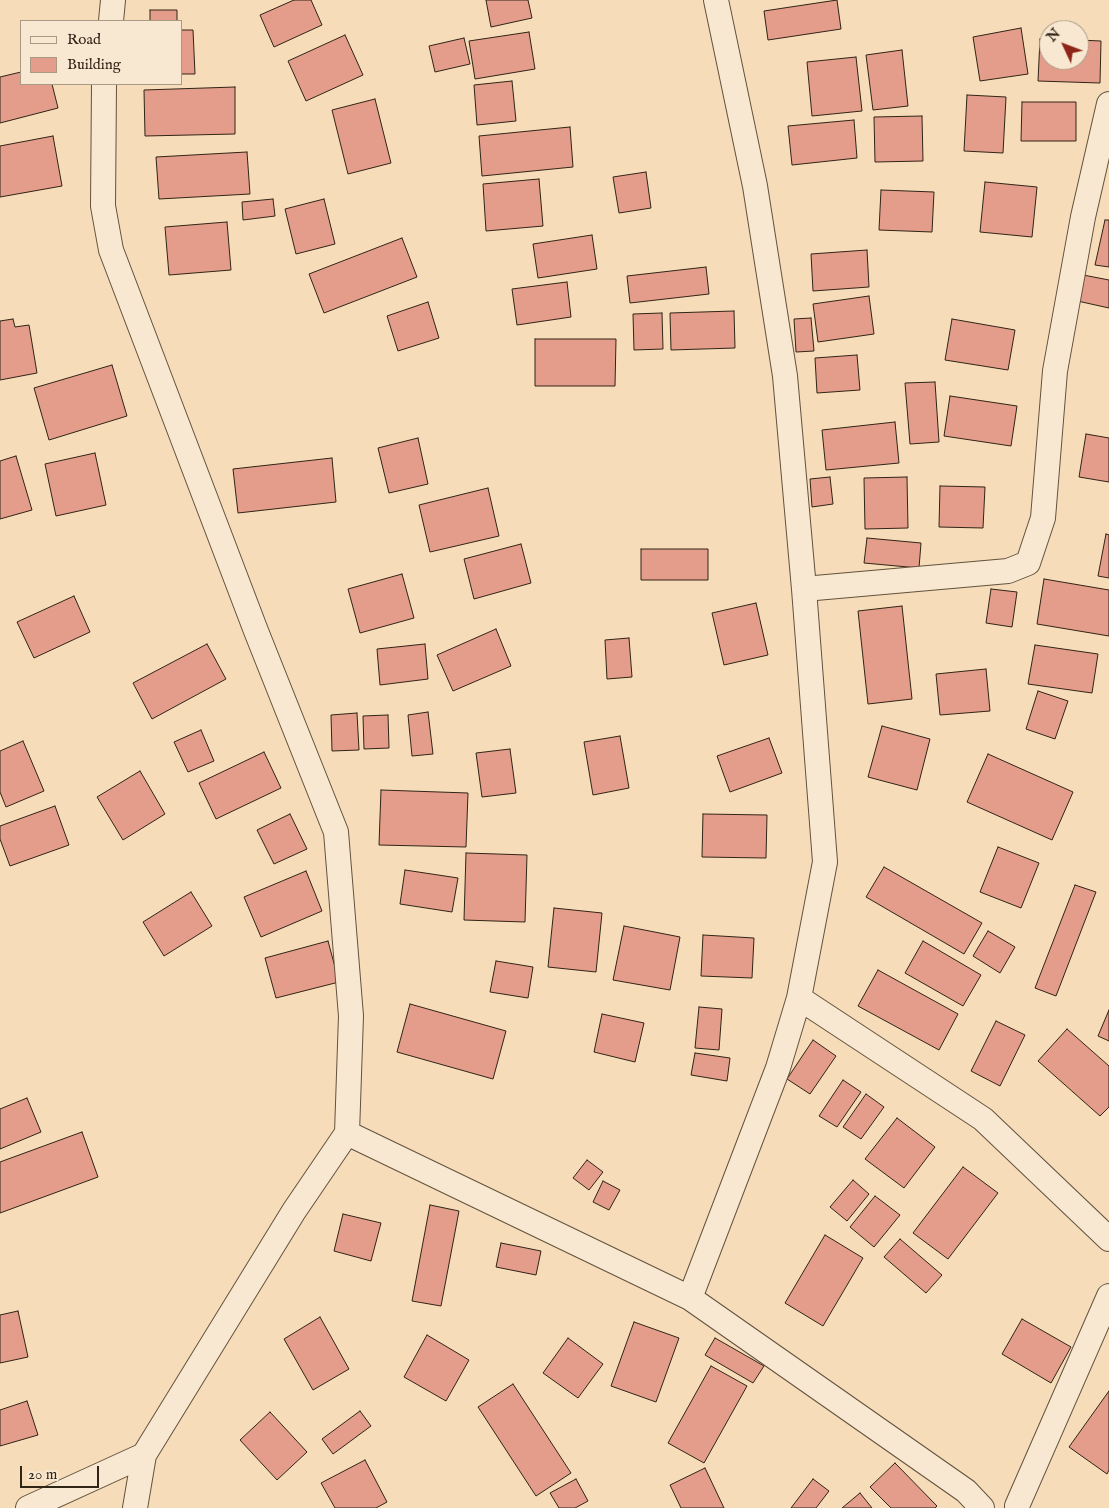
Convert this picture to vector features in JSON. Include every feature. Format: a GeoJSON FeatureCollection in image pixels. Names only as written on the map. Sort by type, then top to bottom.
{"type":"FeatureCollection","features":[{"type":"Feature","properties":{"kind":"street"},"geometry":{"type":"LineString","coordinates":[[111,20],[113,0]]}},
{"type":"Feature","properties":{"kind":"street"},"geometry":{"type":"LineString","coordinates":[[690,1298],[778,1068],[799,998],[825,862],[785,376],[755,186],[716,0]]}},
{"type":"Feature","properties":{"kind":"street"},"geometry":{"type":"LineString","coordinates":[[104,85],[103,206],[112,250],[253,622],[336,832],[351,1016],[347,1133],[294,1211],[144,1455],[135,1508]]}},
{"type":"Feature","properties":{"kind":"street"},"geometry":{"type":"LineString","coordinates":[[804,589],[1008,571],[1028,563],[1043,518],[1054,371],[1082,217],[1109,104]]}},
{"type":"Feature","properties":{"kind":"street"},"geometry":{"type":"LineString","coordinates":[[799,998],[983,1119],[1109,1240]]}},
{"type":"Feature","properties":{"kind":"street"},"geometry":{"type":"LineString","coordinates":[[347,1133],[690,1298],[966,1491],[982,1508]]}},
{"type":"Feature","properties":{"kind":"street"},"geometry":{"type":"LineString","coordinates":[[1017,1507],[1109,1296]]}},
{"type":"Feature","properties":{"kind":"street"},"geometry":{"type":"LineString","coordinates":[[28,1508],[144,1455]]}},
{"type":"Feature","properties":{"kind":"building"},"geometry":{"type":"Polygon","coordinates":[[[294,0],[311,0],[322,25],[274,47],[260,15],[294,0]]]}},
{"type":"Feature","properties":{"kind":"building"},"geometry":{"type":"Polygon","coordinates":[[[486,0],[528,0],[532,18],[491,27],[486,0]]]}},
{"type":"Feature","properties":{"kind":"building"},"geometry":{"type":"Polygon","coordinates":[[[837,0],[841,29],[768,40],[764,11],[837,0]]]}},
{"type":"Feature","properties":{"kind":"building"},"geometry":{"type":"Polygon","coordinates":[[[150,10],[177,10],[177,20],[150,20],[150,10]]]}},
{"type":"Feature","properties":{"kind":"building"},"geometry":{"type":"Polygon","coordinates":[[[1021,28],[1028,74],[980,81],[973,37],[1021,28]]]}},
{"type":"Feature","properties":{"kind":"building"},"geometry":{"type":"Polygon","coordinates":[[[182,30],[193,30],[195,74],[182,74],[182,30]]]}},
{"type":"Feature","properties":{"kind":"building"},"geometry":{"type":"Polygon","coordinates":[[[529,32],[535,69],[475,79],[469,41],[529,32]]]}},
{"type":"Feature","properties":{"kind":"building"},"geometry":{"type":"Polygon","coordinates":[[[345,35],[363,75],[306,101],[288,61],[345,35]]]}},
{"type":"Feature","properties":{"kind":"building"},"geometry":{"type":"Polygon","coordinates":[[[464,38],[470,64],[435,72],[429,46],[464,38]]]}},
{"type":"Feature","properties":{"kind":"building"},"geometry":{"type":"Polygon","coordinates":[[[1089,40],[1101,41],[1100,83],[1038,81],[1039,60],[1039,70],[1089,70],[1089,40]]]}},
{"type":"Feature","properties":{"kind":"building"},"geometry":{"type":"Polygon","coordinates":[[[902,50],[908,106],[873,110],[866,55],[902,50]]]}},
{"type":"Feature","properties":{"kind":"building"},"geometry":{"type":"Polygon","coordinates":[[[856,57],[862,111],[812,116],[807,62],[856,57]]]}},
{"type":"Feature","properties":{"kind":"building"},"geometry":{"type":"Polygon","coordinates":[[[20,72],[20,85],[52,85],[58,108],[0,123],[0,77],[20,72]]]}},
{"type":"Feature","properties":{"kind":"building"},"geometry":{"type":"Polygon","coordinates":[[[512,81],[516,121],[477,125],[474,85],[512,81]]]}},
{"type":"Feature","properties":{"kind":"building"},"geometry":{"type":"Polygon","coordinates":[[[235,87],[235,134],[145,136],[144,90],[235,87]]]}},
{"type":"Feature","properties":{"kind":"building"},"geometry":{"type":"Polygon","coordinates":[[[967,95],[1006,97],[1003,153],[964,151],[967,95]]]}},
{"type":"Feature","properties":{"kind":"building"},"geometry":{"type":"Polygon","coordinates":[[[375,99],[391,163],[348,174],[332,110],[375,99]]]}},
{"type":"Feature","properties":{"kind":"building"},"geometry":{"type":"Polygon","coordinates":[[[1022,102],[1076,102],[1076,141],[1021,141],[1022,102]]]}},
{"type":"Feature","properties":{"kind":"building"},"geometry":{"type":"Polygon","coordinates":[[[922,116],[923,161],[875,162],[874,117],[922,116]]]}},
{"type":"Feature","properties":{"kind":"building"},"geometry":{"type":"Polygon","coordinates":[[[854,120],[857,158],[792,165],[788,126],[854,120]]]}},
{"type":"Feature","properties":{"kind":"building"},"geometry":{"type":"Polygon","coordinates":[[[570,127],[573,167],[482,176],[479,136],[570,127]]]}},
{"type":"Feature","properties":{"kind":"building"},"geometry":{"type":"Polygon","coordinates":[[[53,136],[62,186],[0,197],[0,146],[53,136]]]}},
{"type":"Feature","properties":{"kind":"building"},"geometry":{"type":"Polygon","coordinates":[[[247,152],[250,194],[159,199],[156,157],[247,152]]]}},
{"type":"Feature","properties":{"kind":"building"},"geometry":{"type":"Polygon","coordinates":[[[646,172],[651,208],[619,213],[613,177],[646,172]]]}},
{"type":"Feature","properties":{"kind":"building"},"geometry":{"type":"Polygon","coordinates":[[[539,179],[543,226],[486,231],[483,184],[539,179]]]}},
{"type":"Feature","properties":{"kind":"building"},"geometry":{"type":"Polygon","coordinates":[[[985,182],[1037,187],[1032,237],[980,232],[985,182]]]}},
{"type":"Feature","properties":{"kind":"building"},"geometry":{"type":"Polygon","coordinates":[[[881,190],[934,192],[932,232],[879,230],[881,190]]]}},
{"type":"Feature","properties":{"kind":"building"},"geometry":{"type":"Polygon","coordinates":[[[273,199],[275,216],[243,220],[242,202],[273,199]]]}},
{"type":"Feature","properties":{"kind":"building"},"geometry":{"type":"Polygon","coordinates":[[[324,199],[335,244],[296,254],[285,209],[324,199]]]}},
{"type":"Feature","properties":{"kind":"building"},"geometry":{"type":"Polygon","coordinates":[[[1105,220],[1109,220],[1109,267],[1095,265],[1105,220]]]}},
{"type":"Feature","properties":{"kind":"building"},"geometry":{"type":"Polygon","coordinates":[[[227,222],[231,270],[169,275],[165,227],[227,222]]]}},
{"type":"Feature","properties":{"kind":"building"},"geometry":{"type":"Polygon","coordinates":[[[592,235],[597,269],[538,278],[533,244],[592,235]]]}},
{"type":"Feature","properties":{"kind":"building"},"geometry":{"type":"Polygon","coordinates":[[[402,238],[417,277],[324,313],[309,274],[402,238]]]}},
{"type":"Feature","properties":{"kind":"building"},"geometry":{"type":"Polygon","coordinates":[[[867,250],[869,287],[813,291],[811,254],[867,250]]]}},
{"type":"Feature","properties":{"kind":"building"},"geometry":{"type":"Polygon","coordinates":[[[706,267],[709,294],[630,303],[627,276],[706,267]]]}},
{"type":"Feature","properties":{"kind":"building"},"geometry":{"type":"Polygon","coordinates":[[[1078,274],[1109,280],[1109,308],[1073,300],[1078,274]]]}},
{"type":"Feature","properties":{"kind":"building"},"geometry":{"type":"Polygon","coordinates":[[[567,282],[571,317],[517,325],[512,289],[567,282]]]}},
{"type":"Feature","properties":{"kind":"building"},"geometry":{"type":"Polygon","coordinates":[[[869,296],[874,334],[818,342],[813,304],[869,296]]]}},
{"type":"Feature","properties":{"kind":"building"},"geometry":{"type":"Polygon","coordinates":[[[428,302],[439,338],[398,351],[387,316],[428,302]]]}},
{"type":"Feature","properties":{"kind":"building"},"geometry":{"type":"Polygon","coordinates":[[[734,311],[735,348],[671,350],[670,313],[734,311]]]}},
{"type":"Feature","properties":{"kind":"building"},"geometry":{"type":"Polygon","coordinates":[[[662,313],[663,349],[634,350],[633,314],[662,313]]]}},
{"type":"Feature","properties":{"kind":"building"},"geometry":{"type":"Polygon","coordinates":[[[811,318],[814,351],[796,352],[794,319],[811,318]]]}},
{"type":"Feature","properties":{"kind":"building"},"geometry":{"type":"Polygon","coordinates":[[[13,319],[15,327],[29,325],[37,373],[0,380],[0,321],[13,319]]]}},
{"type":"Feature","properties":{"kind":"building"},"geometry":{"type":"Polygon","coordinates":[[[952,319],[1015,330],[1008,370],[945,360],[952,319]]]}},
{"type":"Feature","properties":{"kind":"building"},"geometry":{"type":"Polygon","coordinates":[[[535,339],[616,339],[615,386],[535,386],[535,339]]]}},
{"type":"Feature","properties":{"kind":"building"},"geometry":{"type":"Polygon","coordinates":[[[857,355],[860,390],[817,393],[815,358],[857,355]]]}},
{"type":"Feature","properties":{"kind":"building"},"geometry":{"type":"Polygon","coordinates":[[[112,365],[127,416],[49,440],[34,388],[112,365]]]}},
{"type":"Feature","properties":{"kind":"building"},"geometry":{"type":"Polygon","coordinates":[[[935,382],[939,442],[910,444],[905,383],[935,382]]]}},
{"type":"Feature","properties":{"kind":"building"},"geometry":{"type":"Polygon","coordinates":[[[950,396],[1017,406],[1011,446],[944,436],[950,396]]]}},
{"type":"Feature","properties":{"kind":"building"},"geometry":{"type":"Polygon","coordinates":[[[895,422],[899,463],[826,470],[822,430],[895,422]]]}},
{"type":"Feature","properties":{"kind":"building"},"geometry":{"type":"Polygon","coordinates":[[[1086,434],[1109,438],[1109,482],[1079,477],[1086,434]]]}},
{"type":"Feature","properties":{"kind":"building"},"geometry":{"type":"Polygon","coordinates":[[[418,438],[428,484],[389,493],[378,448],[418,438]]]}},
{"type":"Feature","properties":{"kind":"building"},"geometry":{"type":"Polygon","coordinates":[[[95,453],[106,505],[56,516],[45,464],[95,453]]]}},
{"type":"Feature","properties":{"kind":"building"},"geometry":{"type":"Polygon","coordinates":[[[16,456],[32,510],[0,519],[0,461],[16,456]]]}},
{"type":"Feature","properties":{"kind":"building"},"geometry":{"type":"Polygon","coordinates":[[[332,458],[336,502],[238,513],[233,469],[332,458]]]}},
{"type":"Feature","properties":{"kind":"building"},"geometry":{"type":"Polygon","coordinates":[[[830,477],[833,504],[812,507],[810,479],[830,477]]]}},
{"type":"Feature","properties":{"kind":"building"},"geometry":{"type":"Polygon","coordinates":[[[907,477],[908,528],[865,529],[864,478],[907,477]]]}},
{"type":"Feature","properties":{"kind":"building"},"geometry":{"type":"Polygon","coordinates":[[[940,486],[985,487],[983,528],[939,527],[940,486]]]}},
{"type":"Feature","properties":{"kind":"building"},"geometry":{"type":"Polygon","coordinates":[[[488,488],[499,536],[430,552],[419,505],[488,488]]]}},
{"type":"Feature","properties":{"kind":"building"},"geometry":{"type":"Polygon","coordinates":[[[1106,534],[1109,535],[1109,578],[1098,576],[1106,534]]]}},
{"type":"Feature","properties":{"kind":"building"},"geometry":{"type":"Polygon","coordinates":[[[867,538],[921,543],[919,568],[864,563],[867,538]]]}},
{"type":"Feature","properties":{"kind":"building"},"geometry":{"type":"Polygon","coordinates":[[[521,544],[531,583],[474,599],[464,559],[521,544]]]}},
{"type":"Feature","properties":{"kind":"building"},"geometry":{"type":"Polygon","coordinates":[[[641,549],[708,549],[708,580],[641,580],[641,549]]]}},
{"type":"Feature","properties":{"kind":"building"},"geometry":{"type":"Polygon","coordinates":[[[402,574],[414,618],[360,633],[348,589],[402,574]]]}},
{"type":"Feature","properties":{"kind":"building"},"geometry":{"type":"Polygon","coordinates":[[[1044,579],[1109,590],[1109,636],[1037,624],[1044,579]]]}},
{"type":"Feature","properties":{"kind":"building"},"geometry":{"type":"Polygon","coordinates":[[[991,589],[1017,592],[1012,627],[986,623],[991,589]]]}},
{"type":"Feature","properties":{"kind":"building"},"geometry":{"type":"Polygon","coordinates":[[[74,596],[90,632],[34,658],[17,622],[74,596]]]}},
{"type":"Feature","properties":{"kind":"building"},"geometry":{"type":"Polygon","coordinates":[[[756,603],[768,655],[724,665],[712,613],[756,603]]]}},
{"type":"Feature","properties":{"kind":"building"},"geometry":{"type":"Polygon","coordinates":[[[902,606],[912,699],[868,704],[858,611],[902,606]]]}},
{"type":"Feature","properties":{"kind":"building"},"geometry":{"type":"Polygon","coordinates":[[[496,629],[511,666],[453,691],[437,655],[496,629]]]}},
{"type":"Feature","properties":{"kind":"building"},"geometry":{"type":"Polygon","coordinates":[[[629,638],[632,677],[607,679],[605,640],[629,638]]]}},
{"type":"Feature","properties":{"kind":"building"},"geometry":{"type":"Polygon","coordinates":[[[207,644],[226,679],[152,719],[133,683],[207,644]]]}},
{"type":"Feature","properties":{"kind":"building"},"geometry":{"type":"Polygon","coordinates":[[[425,644],[428,679],[380,685],[377,649],[425,644]]]}},
{"type":"Feature","properties":{"kind":"building"},"geometry":{"type":"Polygon","coordinates":[[[1035,645],[1098,654],[1092,693],[1028,684],[1035,645]]]}},
{"type":"Feature","properties":{"kind":"building"},"geometry":{"type":"Polygon","coordinates":[[[986,669],[990,711],[940,715],[936,674],[986,669]]]}},
{"type":"Feature","properties":{"kind":"building"},"geometry":{"type":"Polygon","coordinates":[[[1038,691],[1068,701],[1055,739],[1026,729],[1038,691]]]}},
{"type":"Feature","properties":{"kind":"building"},"geometry":{"type":"Polygon","coordinates":[[[428,712],[433,754],[412,756],[408,715],[428,712]]]}},
{"type":"Feature","properties":{"kind":"building"},"geometry":{"type":"Polygon","coordinates":[[[357,713],[359,750],[332,751],[331,715],[357,713]]]}},
{"type":"Feature","properties":{"kind":"building"},"geometry":{"type":"Polygon","coordinates":[[[388,715],[389,748],[364,749],[363,716],[388,715]]]}},
{"type":"Feature","properties":{"kind":"building"},"geometry":{"type":"Polygon","coordinates":[[[882,726],[930,739],[917,790],[868,777],[882,726]]]}},
{"type":"Feature","properties":{"kind":"building"},"geometry":{"type":"Polygon","coordinates":[[[201,730],[214,761],[188,772],[174,742],[201,730]]]}},
{"type":"Feature","properties":{"kind":"building"},"geometry":{"type":"Polygon","coordinates":[[[620,736],[629,788],[593,795],[584,742],[620,736]]]}},
{"type":"Feature","properties":{"kind":"building"},"geometry":{"type":"Polygon","coordinates":[[[769,738],[782,773],[730,792],[717,756],[769,738]]]}},
{"type":"Feature","properties":{"kind":"building"},"geometry":{"type":"Polygon","coordinates":[[[23,741],[44,791],[6,807],[0,792],[0,751],[23,741]]]}},
{"type":"Feature","properties":{"kind":"building"},"geometry":{"type":"Polygon","coordinates":[[[510,749],[516,793],[482,797],[476,753],[510,749]]]}},
{"type":"Feature","properties":{"kind":"building"},"geometry":{"type":"Polygon","coordinates":[[[264,752],[281,788],[216,819],[199,783],[264,752]]]}},
{"type":"Feature","properties":{"kind":"building"},"geometry":{"type":"Polygon","coordinates":[[[988,754],[1073,792],[1052,840],[967,802],[988,754]]]}},
{"type":"Feature","properties":{"kind":"building"},"geometry":{"type":"Polygon","coordinates":[[[140,771],[165,814],[123,840],[97,797],[140,771]]]}},
{"type":"Feature","properties":{"kind":"building"},"geometry":{"type":"Polygon","coordinates":[[[381,790],[468,793],[466,847],[379,845],[381,790]]]}},
{"type":"Feature","properties":{"kind":"building"},"geometry":{"type":"Polygon","coordinates":[[[55,806],[69,845],[10,866],[0,839],[0,826],[55,806]]]}},
{"type":"Feature","properties":{"kind":"building"},"geometry":{"type":"Polygon","coordinates":[[[290,814],[307,849],[274,864],[257,830],[290,814]]]}},
{"type":"Feature","properties":{"kind":"building"},"geometry":{"type":"Polygon","coordinates":[[[703,814],[767,815],[766,858],[702,857],[703,814]]]}},
{"type":"Feature","properties":{"kind":"building"},"geometry":{"type":"Polygon","coordinates":[[[998,847],[1039,863],[1021,908],[980,892],[998,847]]]}},
{"type":"Feature","properties":{"kind":"building"},"geometry":{"type":"Polygon","coordinates":[[[466,853],[527,855],[525,922],[464,920],[466,853]]]}},
{"type":"Feature","properties":{"kind":"building"},"geometry":{"type":"Polygon","coordinates":[[[884,867],[982,923],[964,954],[866,897],[884,867]]]}},
{"type":"Feature","properties":{"kind":"building"},"geometry":{"type":"Polygon","coordinates":[[[405,870],[458,878],[452,912],[400,904],[405,870]]]}},
{"type":"Feature","properties":{"kind":"building"},"geometry":{"type":"Polygon","coordinates":[[[306,871],[322,911],[261,937],[244,897],[306,871]]]}},
{"type":"Feature","properties":{"kind":"building"},"geometry":{"type":"Polygon","coordinates":[[[1075,885],[1096,892],[1056,996],[1035,988],[1075,885]]]}},
{"type":"Feature","properties":{"kind":"building"},"geometry":{"type":"Polygon","coordinates":[[[191,892],[212,926],[164,956],[143,922],[191,892]]]}},
{"type":"Feature","properties":{"kind":"building"},"geometry":{"type":"Polygon","coordinates":[[[554,908],[602,913],[596,972],[548,967],[554,908]]]}},
{"type":"Feature","properties":{"kind":"building"},"geometry":{"type":"Polygon","coordinates":[[[624,926],[680,937],[670,990],[613,980],[624,926]]]}},
{"type":"Feature","properties":{"kind":"building"},"geometry":{"type":"Polygon","coordinates":[[[988,931],[1015,947],[1000,973],[973,956],[988,931]]]}},
{"type":"Feature","properties":{"kind":"building"},"geometry":{"type":"Polygon","coordinates":[[[703,935],[754,938],[752,978],[701,976],[703,935]]]}},
{"type":"Feature","properties":{"kind":"building"},"geometry":{"type":"Polygon","coordinates":[[[328,941],[339,982],[276,998],[265,958],[328,941]]]}},
{"type":"Feature","properties":{"kind":"building"},"geometry":{"type":"Polygon","coordinates":[[[923,941],[981,975],[963,1006],[905,973],[923,941]]]}},
{"type":"Feature","properties":{"kind":"building"},"geometry":{"type":"Polygon","coordinates":[[[496,961],[533,967],[528,998],[490,992],[496,961]]]}},
{"type":"Feature","properties":{"kind":"building"},"geometry":{"type":"Polygon","coordinates":[[[878,970],[958,1014],[939,1050],[858,1006],[878,970]]]}},
{"type":"Feature","properties":{"kind":"building"},"geometry":{"type":"Polygon","coordinates":[[[410,1004],[506,1031],[493,1079],[397,1052],[410,1004]]]}},
{"type":"Feature","properties":{"kind":"building"},"geometry":{"type":"Polygon","coordinates":[[[699,1007],[722,1009],[719,1050],[695,1048],[699,1007]]]}},
{"type":"Feature","properties":{"kind":"building"},"geometry":{"type":"Polygon","coordinates":[[[1109,1010],[1109,1041],[1098,1036],[1109,1010]]]}},
{"type":"Feature","properties":{"kind":"building"},"geometry":{"type":"Polygon","coordinates":[[[602,1014],[644,1023],[635,1062],[594,1052],[602,1014]]]}},
{"type":"Feature","properties":{"kind":"building"},"geometry":{"type":"Polygon","coordinates":[[[996,1021],[1025,1035],[1000,1086],[971,1071],[996,1021]]]}},
{"type":"Feature","properties":{"kind":"building"},"geometry":{"type":"Polygon","coordinates":[[[1067,1029],[1109,1066],[1109,1107],[1100,1116],[1038,1061],[1067,1029]]]}},
{"type":"Feature","properties":{"kind":"building"},"geometry":{"type":"Polygon","coordinates":[[[813,1040],[836,1056],[810,1094],[787,1079],[813,1040]]]}},
{"type":"Feature","properties":{"kind":"building"},"geometry":{"type":"Polygon","coordinates":[[[695,1053],[730,1058],[727,1081],[691,1075],[695,1053]]]}},
{"type":"Feature","properties":{"kind":"building"},"geometry":{"type":"Polygon","coordinates":[[[843,1080],[861,1092],[837,1127],[819,1116],[843,1080]]]}},
{"type":"Feature","properties":{"kind":"building"},"geometry":{"type":"Polygon","coordinates":[[[866,1094],[884,1107],[861,1139],[843,1127],[866,1094]]]}},
{"type":"Feature","properties":{"kind":"building"},"geometry":{"type":"Polygon","coordinates":[[[27,1098],[41,1132],[0,1149],[0,1109],[27,1098]]]}},
{"type":"Feature","properties":{"kind":"building"},"geometry":{"type":"Polygon","coordinates":[[[897,1118],[935,1147],[904,1188],[865,1159],[897,1118]]]}},
{"type":"Feature","properties":{"kind":"building"},"geometry":{"type":"Polygon","coordinates":[[[82,1132],[98,1177],[0,1213],[0,1162],[82,1132]]]}},
{"type":"Feature","properties":{"kind":"building"},"geometry":{"type":"Polygon","coordinates":[[[587,1160],[603,1172],[589,1190],[573,1178],[587,1160]]]}},
{"type":"Feature","properties":{"kind":"building"},"geometry":{"type":"Polygon","coordinates":[[[963,1167],[998,1193],[948,1259],[913,1233],[963,1167]]]}},
{"type":"Feature","properties":{"kind":"building"},"geometry":{"type":"Polygon","coordinates":[[[853,1180],[869,1194],[847,1221],[830,1207],[853,1180]]]}},
{"type":"Feature","properties":{"kind":"building"},"geometry":{"type":"Polygon","coordinates":[[[603,1181],[620,1190],[609,1210],[593,1202],[603,1181]]]}},
{"type":"Feature","properties":{"kind":"building"},"geometry":{"type":"Polygon","coordinates":[[[875,1196],[900,1215],[874,1247],[850,1227],[875,1196]]]}},
{"type":"Feature","properties":{"kind":"building"},"geometry":{"type":"Polygon","coordinates":[[[430,1205],[459,1211],[441,1306],[412,1301],[430,1205]]]}},
{"type":"Feature","properties":{"kind":"building"},"geometry":{"type":"Polygon","coordinates":[[[343,1214],[381,1223],[371,1261],[334,1251],[343,1214]]]}},
{"type":"Feature","properties":{"kind":"building"},"geometry":{"type":"Polygon","coordinates":[[[825,1235],[863,1258],[823,1326],[785,1303],[825,1235]]]}},
{"type":"Feature","properties":{"kind":"building"},"geometry":{"type":"Polygon","coordinates":[[[900,1239],[942,1275],[926,1293],[884,1257],[900,1239]]]}},
{"type":"Feature","properties":{"kind":"building"},"geometry":{"type":"Polygon","coordinates":[[[501,1243],[541,1251],[536,1275],[496,1267],[501,1243]]]}},
{"type":"Feature","properties":{"kind":"building"},"geometry":{"type":"Polygon","coordinates":[[[18,1311],[28,1357],[0,1363],[0,1315],[18,1311]]]}},
{"type":"Feature","properties":{"kind":"building"},"geometry":{"type":"Polygon","coordinates":[[[320,1317],[349,1369],[313,1390],[284,1339],[320,1317]]]}},
{"type":"Feature","properties":{"kind":"building"},"geometry":{"type":"Polygon","coordinates":[[[1022,1319],[1071,1347],[1051,1383],[1002,1354],[1022,1319]]]}},
{"type":"Feature","properties":{"kind":"building"},"geometry":{"type":"Polygon","coordinates":[[[634,1322],[679,1338],[656,1402],[611,1386],[634,1322]]]}},
{"type":"Feature","properties":{"kind":"building"},"geometry":{"type":"Polygon","coordinates":[[[427,1335],[469,1360],[446,1401],[404,1377],[427,1335]]]}},
{"type":"Feature","properties":{"kind":"building"},"geometry":{"type":"Polygon","coordinates":[[[568,1338],[603,1364],[578,1398],[543,1373],[568,1338]]]}},
{"type":"Feature","properties":{"kind":"building"},"geometry":{"type":"Polygon","coordinates":[[[715,1338],[764,1366],[753,1383],[705,1355],[715,1338]]]}},
{"type":"Feature","properties":{"kind":"building"},"geometry":{"type":"Polygon","coordinates":[[[711,1366],[747,1386],[704,1463],[668,1443],[711,1366]]]}},
{"type":"Feature","properties":{"kind":"building"},"geometry":{"type":"Polygon","coordinates":[[[513,1384],[571,1473],[536,1496],[478,1407],[513,1384]]]}},
{"type":"Feature","properties":{"kind":"building"},"geometry":{"type":"Polygon","coordinates":[[[1109,1391],[1109,1470],[1107,1474],[1069,1447],[1109,1391]]]}},
{"type":"Feature","properties":{"kind":"building"},"geometry":{"type":"Polygon","coordinates":[[[27,1401],[38,1435],[0,1446],[0,1410],[27,1401]]]}},
{"type":"Feature","properties":{"kind":"building"},"geometry":{"type":"Polygon","coordinates":[[[360,1411],[371,1426],[333,1454],[322,1439],[360,1411]]]}},
{"type":"Feature","properties":{"kind":"building"},"geometry":{"type":"Polygon","coordinates":[[[270,1412],[307,1452],[277,1480],[240,1440],[270,1412]]]}},
{"type":"Feature","properties":{"kind":"building"},"geometry":{"type":"Polygon","coordinates":[[[365,1460],[387,1502],[376,1508],[335,1508],[321,1483],[365,1460]]]}},
{"type":"Feature","properties":{"kind":"building"},"geometry":{"type":"Polygon","coordinates":[[[895,1463],[937,1506],[935,1508],[891,1508],[870,1487],[895,1463]]]}},
{"type":"Feature","properties":{"kind":"building"},"geometry":{"type":"Polygon","coordinates":[[[705,1468],[724,1508],[681,1508],[670,1485],[705,1468]]]}},
{"type":"Feature","properties":{"kind":"building"},"geometry":{"type":"Polygon","coordinates":[[[576,1479],[588,1501],[575,1508],[559,1508],[550,1493],[576,1479]]]}},
{"type":"Feature","properties":{"kind":"building"},"geometry":{"type":"Polygon","coordinates":[[[813,1479],[829,1491],[816,1508],[791,1508],[813,1479]]]}},
{"type":"Feature","properties":{"kind":"building"},"geometry":{"type":"Polygon","coordinates":[[[860,1493],[872,1508],[842,1508],[860,1493]]]}}]}
